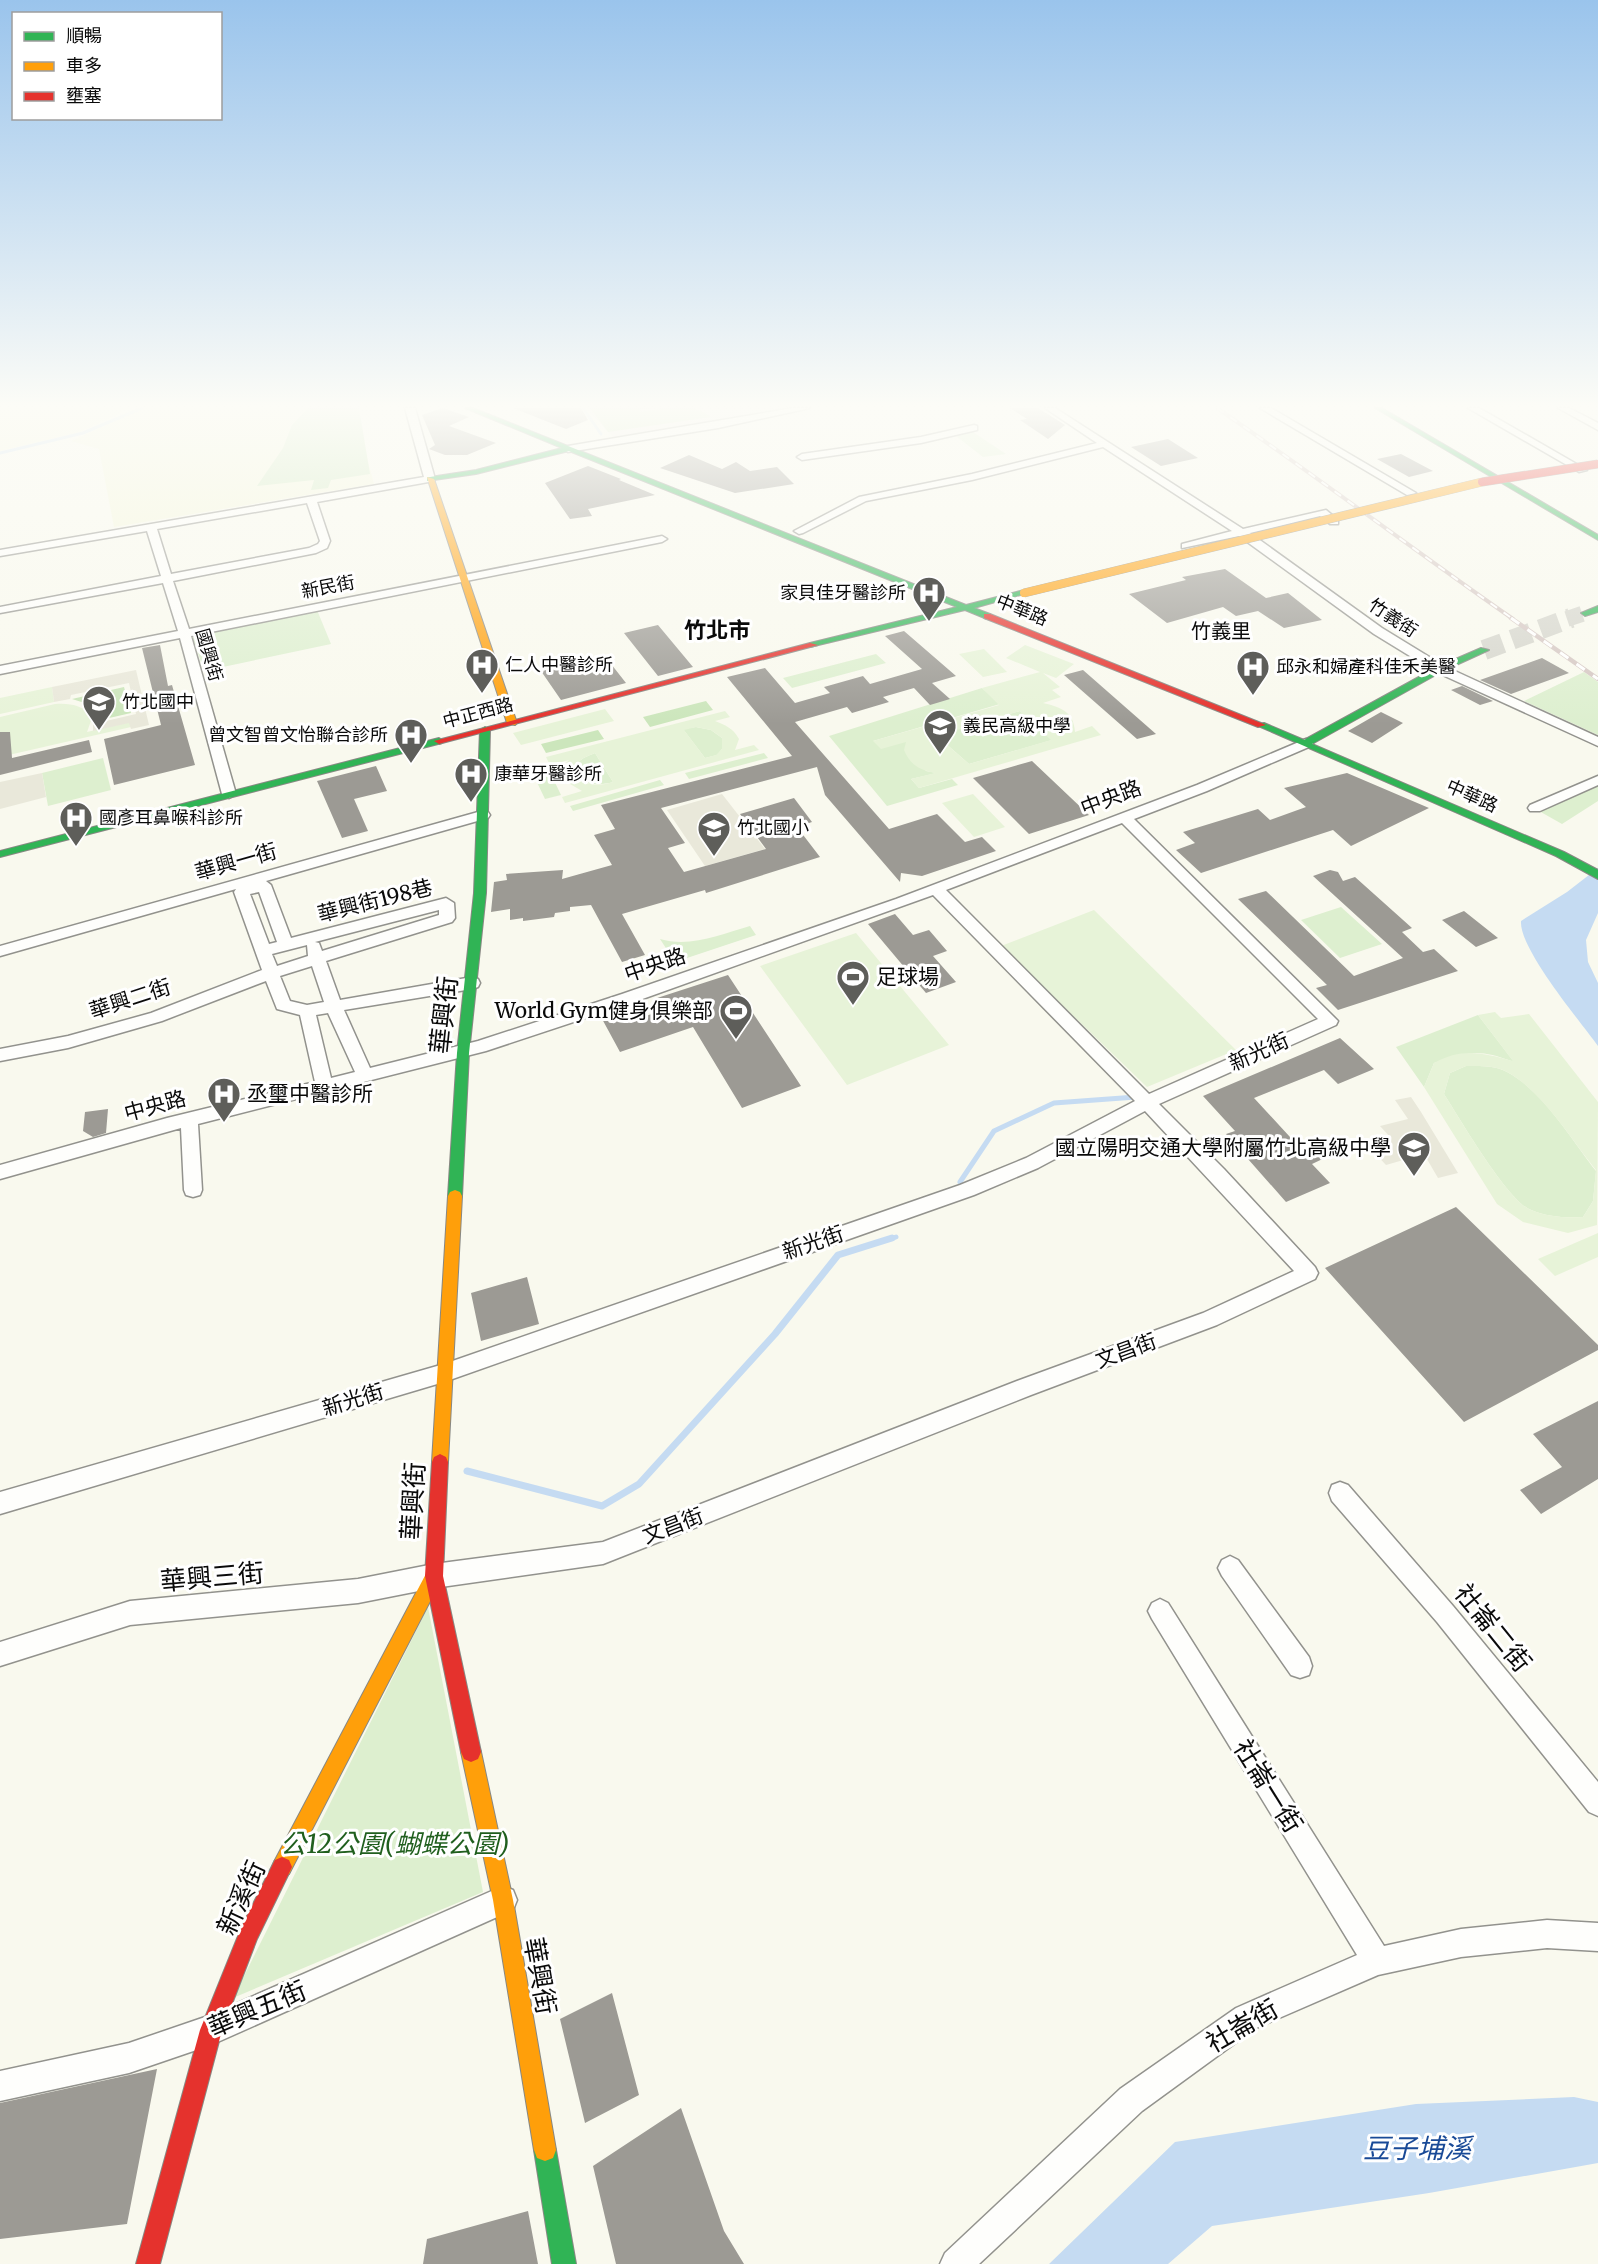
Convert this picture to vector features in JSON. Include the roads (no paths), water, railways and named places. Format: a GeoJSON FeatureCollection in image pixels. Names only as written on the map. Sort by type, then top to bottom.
{"type":"FeatureCollection","features":[{"type":"Feature","properties":{"kind":"main road"},"geometry":{"type":"LineString","coordinates":[[442,514],[512,723]]}},
{"type":"Feature","properties":{"kind":"main road","name":"中華路"},"geometry":{"type":"LineString","coordinates":[[737,514],[1565,850]]}},
{"type":"Feature","properties":{"kind":"main road","name":"中華路"},"geometry":{"type":"LineString","coordinates":[[752,514],[1319,736],[1565,850]]}},
{"type":"Feature","properties":{"kind":"main road","name":"中正西路"},"geometry":{"type":"LineString","coordinates":[[0,854],[964,606],[1352,514]]}},
{"type":"Feature","properties":{"kind":"main road"},"geometry":{"type":"LineString","coordinates":[[1557,514],[1598,538]]}},
{"type":"Feature","properties":{"kind":"main road"},"geometry":{"type":"LineString","coordinates":[[1306,743],[1440,669],[1484,650]]}},
{"type":"Feature","properties":{"kind":"main road","name":"華興街"},"geometry":{"type":"LineString","coordinates":[[485,730],[483,815],[462,908],[472,983],[463,1053],[434,1576],[502,1900],[564,2264]]}},
{"type":"Feature","properties":{"kind":"main road"},"geometry":{"type":"LineString","coordinates":[[1565,850],[1598,861]]}},
{"type":"Feature","properties":{"kind":"main road"},"geometry":{"type":"LineString","coordinates":[[1565,850],[1598,875]]}},
{"type":"Feature","properties":{"kind":"main road","name":"新溪街"},"geometry":{"type":"LineString","coordinates":[[148,2264],[211,2030],[249,1933],[317,1796],[434,1576]]}},
{"type":"Feature","properties":{"kind":"street"},"geometry":{"type":"LineString","coordinates":[[0,552],[230,514]]}},
{"type":"Feature","properties":{"kind":"street"},"geometry":{"type":"LineString","coordinates":[[0,610],[297,555],[323,546],[325,541],[316,514]]}},
{"type":"Feature","properties":{"kind":"street"},"geometry":{"type":"LineString","coordinates":[[799,531],[834,514]]}},
{"type":"Feature","properties":{"kind":"street","name":"竹義街"},"geometry":{"type":"LineString","coordinates":[[1212,514],[1378,631],[1440,669],[1598,742]]}},
{"type":"Feature","properties":{"kind":"street"},"geometry":{"type":"LineString","coordinates":[[1024,593],[1040,582],[1242,534],[1316,514]]}},
{"type":"Feature","properties":{"kind":"street"},"geometry":{"type":"LineString","coordinates":[[1024,593],[1051,592],[1334,522],[1324,514]]}},
{"type":"Feature","properties":{"kind":"street","name":"國興街"},"geometry":{"type":"LineString","coordinates":[[151,527],[185,635],[229,794]]}},
{"type":"Feature","properties":{"kind":"street","name":"新民街"},"geometry":{"type":"LineString","coordinates":[[0,670],[662,539]]}},
{"type":"Feature","properties":{"kind":"street","name":"中央路"},"geometry":{"type":"LineString","coordinates":[[0,1172],[189,1120],[463,1053],[662,987],[936,889],[1202,788],[1306,743]]}},
{"type":"Feature","properties":{"kind":"street"},"geometry":{"type":"LineString","coordinates":[[1535,808],[1598,780]]}},
{"type":"Feature","properties":{"kind":"street","name":"華興一街"},"geometry":{"type":"LineString","coordinates":[[0,951],[483,815]]}},
{"type":"Feature","properties":{"kind":"street","name":"新光街"},"geometry":{"type":"LineString","coordinates":[[0,1503],[444,1373],[967,1190],[1032,1163],[1149,1101],[1330,1020],[1124,817]]}},
{"type":"Feature","properties":{"kind":"street"},"geometry":{"type":"LineString","coordinates":[[286,945],[264,885],[242,892],[283,1005],[307,1011],[472,983]]}},
{"type":"Feature","properties":{"kind":"street","name":"文昌街"},"geometry":{"type":"LineString","coordinates":[[434,1576],[603,1553],[1024,1388],[1210,1320],[1308,1273],[1149,1101],[1053,1011],[936,889]]}},
{"type":"Feature","properties":{"kind":"street","name":"華興街198巷"},"geometry":{"type":"LineString","coordinates":[[263,951],[446,903],[462,908]]}},
{"type":"Feature","properties":{"kind":"street","name":"華興街198巷"},"geometry":{"type":"LineString","coordinates":[[310,939],[319,957],[447,918],[462,908]]}},
{"type":"Feature","properties":{"kind":"street"},"geometry":{"type":"LineString","coordinates":[[319,957],[334,1007],[365,1076]]}},
{"type":"Feature","properties":{"kind":"street","name":"華興二街"},"geometry":{"type":"LineString","coordinates":[[0,1055],[68,1042],[156,1017],[319,957]]}},
{"type":"Feature","properties":{"kind":"street"},"geometry":{"type":"LineString","coordinates":[[307,1011],[325,1087]]}},
{"type":"Feature","properties":{"kind":"street"},"geometry":{"type":"LineString","coordinates":[[189,1120],[193,1190]]}},
{"type":"Feature","properties":{"kind":"street","name":"社崙二街"},"geometry":{"type":"LineString","coordinates":[[1340,1492],[1445,1614],[1598,1803]]}},
{"type":"Feature","properties":{"kind":"street"},"geometry":{"type":"LineString","coordinates":[[1230,1568],[1300,1666]]}},
{"type":"Feature","properties":{"kind":"street","name":"華興三街"},"geometry":{"type":"LineString","coordinates":[[0,1654],[130,1613],[358,1591],[434,1576]]}},
{"type":"Feature","properties":{"kind":"street","name":"社崙一街"},"geometry":{"type":"LineString","coordinates":[[1160,1611],[1377,1961]]}},
{"type":"Feature","properties":{"kind":"street","name":"華興五街"},"geometry":{"type":"LineString","coordinates":[[0,2086],[129,2058],[211,2030],[502,1900]]}},
{"type":"Feature","properties":{"kind":"street","name":"社崙街"},"geometry":{"type":"LineString","coordinates":[[956,2264],[1131,2100],[1246,2018],[1377,1961],[1461,1943],[1547,1934],[1598,1937]]}},
{"type":"Feature","properties":{"kind":"water"},"geometry":{"type":"Polygon","coordinates":[[[1598,868],[1598,913],[1586,940],[1588,962],[1598,983],[1598,1046],[1540,966],[1523,933],[1521,921],[1567,892],[1598,868]]]}},
{"type":"Feature","properties":{"kind":"water","name":"豆子埔溪"},"geometry":{"type":"Polygon","coordinates":[[[1574,2097],[1598,2102],[1598,2163],[1429,2193],[1212,2226],[1168,2264],[1049,2264],[1175,2142],[1416,2104],[1574,2097]]]}},
{"type":"Feature","properties":{"kind":"waterway"},"geometry":{"type":"LineString","coordinates":[[960,1182],[994,1131],[1054,1103],[1136,1097]]}},
{"type":"Feature","properties":{"kind":"waterway"},"geometry":{"type":"LineString","coordinates":[[887,1240],[896,1237]]}},
{"type":"Feature","properties":{"kind":"waterway"},"geometry":{"type":"LineString","coordinates":[[467,1471],[602,1506],[639,1484],[775,1334],[838,1255],[892,1238]]}},
{"type":"Feature","properties":{"kind":"tunnel"},"geometry":{"type":"LineString","coordinates":[[1567,619],[1585,613]]}},
{"type":"Feature","properties":{"kind":"tunnel"},"geometry":{"type":"LineString","coordinates":[[1484,650],[1571,618]]}},
{"type":"Feature","properties":{"kind":"railway"},"geometry":{"type":"LineString","coordinates":[[1366,514],[1513,619]]}},
{"type":"Feature","properties":{"kind":"railway"},"geometry":{"type":"LineString","coordinates":[[1511,618],[1598,679]]}},
{"type":"Feature","properties":{"kind":"place","name":"家貝佳牙醫診所"},"geometry":{"type":"Point","coordinates":[929,622]}},
{"type":"Feature","properties":{"kind":"place","name":"仁人中醫診所"},"geometry":{"type":"Point","coordinates":[482,694]}},
{"type":"Feature","properties":{"kind":"place","name":"邱永和婦產科佳禾美醫"},"geometry":{"type":"Point","coordinates":[1253,696]}},
{"type":"Feature","properties":{"kind":"place","name":"竹北國中"},"geometry":{"type":"Point","coordinates":[99,731]}},
{"type":"Feature","properties":{"kind":"place","name":"義民高級中學"},"geometry":{"type":"Point","coordinates":[940,755]}},
{"type":"Feature","properties":{"kind":"place","name":"曾文智曾文怡聯合診所"},"geometry":{"type":"Point","coordinates":[411,764]}},
{"type":"Feature","properties":{"kind":"place","name":"康華牙醫診所"},"geometry":{"type":"Point","coordinates":[471,803]}},
{"type":"Feature","properties":{"kind":"place","name":"國彥耳鼻喉科診所"},"geometry":{"type":"Point","coordinates":[76,847]}},
{"type":"Feature","properties":{"kind":"place","name":"竹北國小"},"geometry":{"type":"Point","coordinates":[714,857]}},
{"type":"Feature","properties":{"kind":"place","name":"足球場"},"geometry":{"type":"Point","coordinates":[853,1006]}},
{"type":"Feature","properties":{"kind":"place","name":"World Gym健身俱樂部"},"geometry":{"type":"Point","coordinates":[736,1040]}},
{"type":"Feature","properties":{"kind":"place","name":"丞璽中醫診所"},"geometry":{"type":"Point","coordinates":[224,1123]}},
{"type":"Feature","properties":{"kind":"place","name":"國立陽明交通大學附屬竹北高級中學"},"geometry":{"type":"Point","coordinates":[1414,1177]}},
{"type":"Feature","properties":{"kind":"district","name":"竹北市"},"geometry":{"type":"Point","coordinates":[717,630]}},
{"type":"Feature","properties":{"kind":"district","name":"竹義里"},"geometry":{"type":"Point","coordinates":[1221,631]}},
{"type":"Feature","properties":{"kind":"park label","name":"公12公園(蝴蝶公園)"},"geometry":{"type":"Point","coordinates":[395,1844]}}]}
